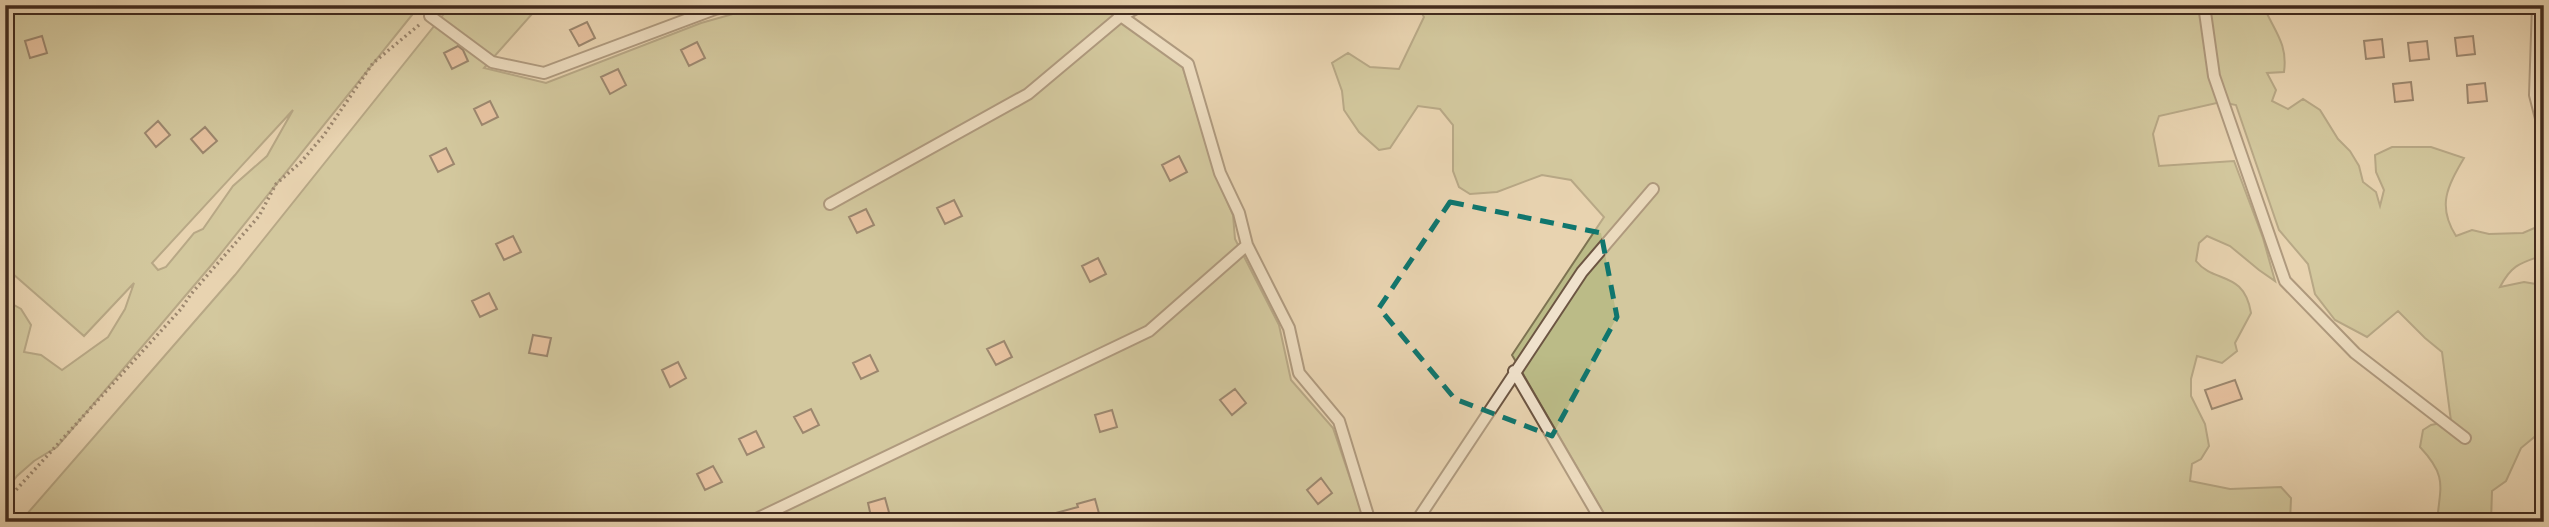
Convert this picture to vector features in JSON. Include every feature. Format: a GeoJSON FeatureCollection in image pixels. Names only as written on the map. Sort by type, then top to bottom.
{"type":"FeatureCollection","features":[{"type":"Feature","properties":{"kind":"lane"},"geometry":{"type":"LineString","coordinates":[[427,18],[492,62],[544,73],[715,9],[734,5]]}},
{"type":"Feature","properties":{"kind":"lane"},"geometry":{"type":"LineString","coordinates":[[1112,5],[1121,16],[1188,64],[1220,173],[1239,213],[1247,245],[1289,328],[1299,373],[1339,421],[1370,522]]}},
{"type":"Feature","properties":{"kind":"lane"},"geometry":{"type":"LineString","coordinates":[[830,204],[1028,94],[1121,16],[1142,5]]}},
{"type":"Feature","properties":{"kind":"lane"},"geometry":{"type":"LineString","coordinates":[[2204,5],[2214,76],[2285,281],[2355,353],[2465,438]]}},
{"type":"Feature","properties":{"kind":"lane"},"geometry":{"type":"LineString","coordinates":[[2539,5],[2535,95],[2544,130]]}},
{"type":"Feature","properties":{"kind":"lane"},"geometry":{"type":"LineString","coordinates":[[1416,522],[1514,371],[1583,272],[1653,189]]}},
{"type":"Feature","properties":{"kind":"lane"},"geometry":{"type":"LineString","coordinates":[[750,522],[1149,331],[1247,245]]}},
{"type":"Feature","properties":{"kind":"lane"},"geometry":{"type":"LineString","coordinates":[[1514,371],[1602,522]]}},
{"type":"Feature","properties":{"kind":"path"},"geometry":{"type":"LineString","coordinates":[[5,502],[172,319],[252,225],[266,206],[276,184],[302,162],[324,135],[373,63],[427,18]]}},
{"type":"Feature","properties":{"kind":"highlighted area"},"geometry":{"type":"Polygon","coordinates":[[[1450,202],[1601,233],[1617,317],[1552,436],[1455,399],[1379,308],[1450,202]]]}},
{"type":"Feature","properties":{"kind":"green space"},"geometry":{"type":"Polygon","coordinates":[[[5,5],[420,5],[214,262],[57,447],[34,461],[17,476],[5,492],[5,300],[21,309],[31,325],[24,352],[41,355],[62,370],[108,337],[125,309],[134,283],[84,336],[5,267],[5,5]],[[293,110],[152,263],[158,270],[166,267],[194,233],[203,229],[233,186],[267,156],[293,110]]]}},
{"type":"Feature","properties":{"kind":"green space"},"geometry":{"type":"Polygon","coordinates":[[[451,5],[540,5],[484,68],[546,83],[701,23],[765,5],[1106,5],[1182,65],[1215,174],[1233,215],[1235,239],[1279,325],[1291,380],[1333,428],[1365,522],[20,522],[235,275],[451,5]]]}},
{"type":"Feature","properties":{"kind":"green space"},"geometry":{"type":"Polygon","coordinates":[[[1417,5],[2263,5],[2279,37],[2285,62],[2284,72],[2267,73],[2276,90],[2272,101],[2288,109],[2303,99],[2320,110],[2359,166],[2363,182],[2376,192],[2380,206],[2384,190],[2376,172],[2375,155],[2392,147],[2431,147],[2464,158],[2446,197],[2447,215],[2456,236],[2472,230],[2489,234],[2523,233],[2544,226],[2544,255],[2518,265],[2500,287],[2524,282],[2542,285],[2544,429],[2521,448],[2506,481],[2492,491],[2491,522],[2437,522],[2440,482],[2435,466],[2420,447],[2423,430],[2431,425],[2451,421],[2442,352],[2398,311],[2367,337],[2335,320],[2315,294],[2308,264],[2279,230],[2236,105],[2221,102],[2159,116],[2153,134],[2159,166],[2234,161],[2263,238],[2275,281],[2230,246],[2207,236],[2199,243],[2196,261],[2203,268],[2242,290],[2251,313],[2235,343],[2237,351],[2222,363],[2197,356],[2191,379],[2191,396],[2205,424],[2209,446],[2201,459],[2192,464],[2190,481],[2230,489],[2281,487],[2291,498],[2290,522],[1609,522],[1512,355],[1604,217],[1571,180],[1542,175],[1497,192],[1470,194],[1459,187],[1453,171],[1453,125],[1440,109],[1418,106],[1390,148],[1379,150],[1359,132],[1344,110],[1342,91],[1332,63],[1348,53],[1370,67],[1399,69],[1424,17],[1417,5]]]}},
{"type":"Feature","properties":{"kind":"building"},"geometry":{"type":"Polygon","coordinates":[[[587,22],[595,38],[579,46],[570,30],[587,22]]]}},
{"type":"Feature","properties":{"kind":"building"},"geometry":{"type":"Polygon","coordinates":[[[42,36],[47,53],[30,58],[25,41],[42,36]]]}},
{"type":"Feature","properties":{"kind":"building"},"geometry":{"type":"Polygon","coordinates":[[[2473,36],[2475,54],[2457,56],[2455,38],[2473,36]]]}},
{"type":"Feature","properties":{"kind":"building"},"geometry":{"type":"Polygon","coordinates":[[[2382,39],[2384,57],[2366,59],[2364,41],[2382,39]]]}},
{"type":"Feature","properties":{"kind":"building"},"geometry":{"type":"Polygon","coordinates":[[[2427,41],[2429,59],[2410,61],[2408,43],[2427,41]]]}},
{"type":"Feature","properties":{"kind":"building"},"geometry":{"type":"Polygon","coordinates":[[[697,42],[705,58],[689,66],[681,50],[697,42]]]}},
{"type":"Feature","properties":{"kind":"building"},"geometry":{"type":"Polygon","coordinates":[[[458,46],[468,61],[452,69],[444,53],[458,46]]]}},
{"type":"Feature","properties":{"kind":"building"},"geometry":{"type":"Polygon","coordinates":[[[618,69],[626,85],[610,94],[601,77],[618,69]]]}},
{"type":"Feature","properties":{"kind":"building"},"geometry":{"type":"Polygon","coordinates":[[[2411,82],[2413,100],[2395,102],[2393,84],[2411,82]]]}},
{"type":"Feature","properties":{"kind":"building"},"geometry":{"type":"Polygon","coordinates":[[[2485,83],[2487,101],[2468,103],[2467,85],[2485,83]]]}},
{"type":"Feature","properties":{"kind":"building"},"geometry":{"type":"Polygon","coordinates":[[[490,101],[498,117],[482,125],[474,109],[490,101]]]}},
{"type":"Feature","properties":{"kind":"building"},"geometry":{"type":"Polygon","coordinates":[[[158,121],[170,135],[156,147],[145,133],[158,121]]]}},
{"type":"Feature","properties":{"kind":"building"},"geometry":{"type":"Polygon","coordinates":[[[205,127],[217,141],[203,153],[191,139],[205,127]]]}},
{"type":"Feature","properties":{"kind":"building"},"geometry":{"type":"Polygon","coordinates":[[[446,148],[454,164],[438,172],[430,156],[446,148]]]}},
{"type":"Feature","properties":{"kind":"building"},"geometry":{"type":"Polygon","coordinates":[[[1179,156],[1187,172],[1170,181],[1162,165],[1179,156]]]}},
{"type":"Feature","properties":{"kind":"building"},"geometry":{"type":"Polygon","coordinates":[[[954,200],[962,216],[945,224],[937,208],[954,200]]]}},
{"type":"Feature","properties":{"kind":"building"},"geometry":{"type":"Polygon","coordinates":[[[866,209],[874,225],[857,233],[849,217],[866,209]]]}},
{"type":"Feature","properties":{"kind":"building"},"geometry":{"type":"Polygon","coordinates":[[[513,236],[521,252],[504,260],[496,244],[513,236]]]}},
{"type":"Feature","properties":{"kind":"building"},"geometry":{"type":"Polygon","coordinates":[[[1098,258],[1106,274],[1090,282],[1082,266],[1098,258]]]}},
{"type":"Feature","properties":{"kind":"building"},"geometry":{"type":"Polygon","coordinates":[[[489,293],[497,309],[480,317],[472,301],[489,293]]]}},
{"type":"Feature","properties":{"kind":"building"},"geometry":{"type":"Polygon","coordinates":[[[533,335],[551,338],[547,356],[529,353],[533,335]]]}},
{"type":"Feature","properties":{"kind":"building"},"geometry":{"type":"Polygon","coordinates":[[[1004,341],[1012,357],[996,365],[987,349],[1004,341]]]}},
{"type":"Feature","properties":{"kind":"building"},"geometry":{"type":"Polygon","coordinates":[[[870,355],[878,371],[861,379],[853,363],[870,355]]]}},
{"type":"Feature","properties":{"kind":"building"},"geometry":{"type":"Polygon","coordinates":[[[678,362],[686,378],[670,387],[662,370],[678,362]]]}},
{"type":"Feature","properties":{"kind":"building"},"geometry":{"type":"Polygon","coordinates":[[[2235,380],[2242,399],[2212,409],[2205,390],[2235,380]]]}},
{"type":"Feature","properties":{"kind":"building"},"geometry":{"type":"Polygon","coordinates":[[[1235,389],[1246,403],[1232,415],[1220,400],[1235,389]]]}},
{"type":"Feature","properties":{"kind":"building"},"geometry":{"type":"Polygon","coordinates":[[[811,409],[819,425],[803,433],[794,417],[811,409]]]}},
{"type":"Feature","properties":{"kind":"building"},"geometry":{"type":"Polygon","coordinates":[[[1112,410],[1117,427],[1100,432],[1095,415],[1112,410]]]}},
{"type":"Feature","properties":{"kind":"building"},"geometry":{"type":"Polygon","coordinates":[[[756,431],[764,447],[747,455],[739,439],[756,431]]]}},
{"type":"Feature","properties":{"kind":"building"},"geometry":{"type":"Polygon","coordinates":[[[713,466],[722,482],[705,490],[697,474],[713,466]]]}},
{"type":"Feature","properties":{"kind":"building"},"geometry":{"type":"Polygon","coordinates":[[[1321,478],[1332,493],[1318,504],[1307,490],[1321,478]]]}},
{"type":"Feature","properties":{"kind":"building"},"geometry":{"type":"Polygon","coordinates":[[[885,498],[890,516],[872,521],[868,503],[885,498]]]}},
{"type":"Feature","properties":{"kind":"building"},"geometry":{"type":"Polygon","coordinates":[[[1095,499],[1100,517],[1082,522],[1042,522],[1041,517],[1078,507],[1077,504],[1095,499]]]}}]}
